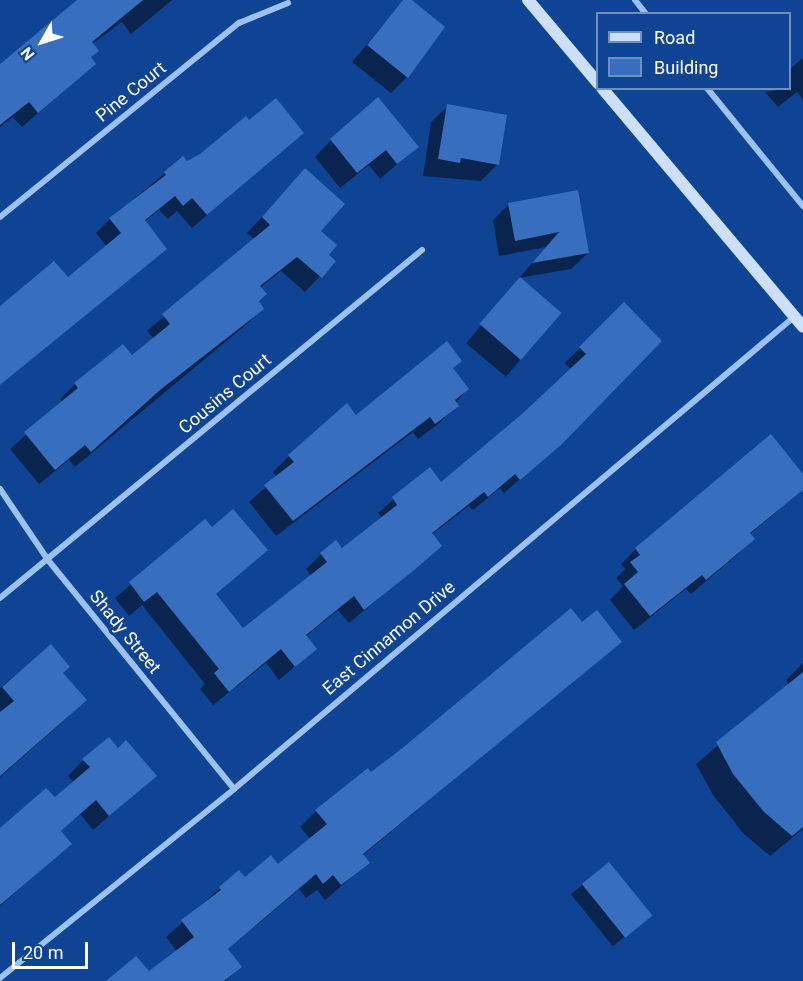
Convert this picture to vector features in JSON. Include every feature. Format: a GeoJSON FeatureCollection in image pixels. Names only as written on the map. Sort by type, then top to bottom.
{"type":"FeatureCollection","features":[{"type":"Feature","properties":{"kind":"main road"},"geometry":{"type":"LineString","coordinates":[[528,0],[596,82]]}},
{"type":"Feature","properties":{"kind":"main road"},"geometry":{"type":"LineString","coordinates":[[604,90],[803,327]]}},
{"type":"Feature","properties":{"kind":"street"},"geometry":{"type":"LineString","coordinates":[[635,0],[644,12]]}},
{"type":"Feature","properties":{"kind":"street","name":"Pine Court"},"geometry":{"type":"LineString","coordinates":[[0,217],[239,23],[288,3]]}},
{"type":"Feature","properties":{"kind":"street"},"geometry":{"type":"LineString","coordinates":[[709,90],[803,206]]}},
{"type":"Feature","properties":{"kind":"street","name":"Cousins Court"},"geometry":{"type":"LineString","coordinates":[[0,598],[422,250]]}},
{"type":"Feature","properties":{"kind":"street","name":"East Cinnamon Drive"},"geometry":{"type":"LineString","coordinates":[[0,978],[234,789],[794,316]]}},
{"type":"Feature","properties":{"kind":"street","name":"Shady Street"},"geometry":{"type":"LineString","coordinates":[[0,489],[48,560],[234,789]]}},
{"type":"Feature","properties":{"kind":"building"},"geometry":{"type":"Polygon","coordinates":[[[77,0],[143,0],[92,42],[99,51],[91,57],[96,64],[38,113],[29,102],[0,125],[0,64],[77,0]]]}},
{"type":"Feature","properties":{"kind":"building"},"geometry":{"type":"Polygon","coordinates":[[[403,0],[412,0],[445,27],[408,78],[367,45],[403,0]]]}},
{"type":"Feature","properties":{"kind":"building"},"geometry":{"type":"Polygon","coordinates":[[[378,97],[419,147],[397,164],[386,150],[357,173],[330,139],[378,97]]]}},
{"type":"Feature","properties":{"kind":"building"},"geometry":{"type":"Polygon","coordinates":[[[276,98],[304,133],[207,215],[192,198],[183,206],[175,196],[145,220],[167,249],[0,385],[0,306],[54,261],[68,277],[121,233],[109,218],[166,175],[164,172],[183,156],[187,161],[200,154],[246,116],[249,120],[276,98]]]}},
{"type":"Feature","properties":{"kind":"building"},"geometry":{"type":"Polygon","coordinates":[[[447,104],[507,115],[499,165],[461,158],[460,163],[438,159],[447,104]]]}},
{"type":"Feature","properties":{"kind":"building"},"geometry":{"type":"Polygon","coordinates":[[[305,168],[345,204],[321,231],[337,245],[329,255],[336,261],[322,278],[297,257],[260,286],[267,294],[259,301],[264,309],[160,390],[91,452],[85,445],[55,470],[24,432],[78,388],[74,383],[123,344],[132,355],[170,324],[162,314],[270,225],[262,217],[305,168]]]}},
{"type":"Feature","properties":{"kind":"building"},"geometry":{"type":"Polygon","coordinates":[[[578,190],[589,253],[532,263],[559,232],[515,241],[508,203],[578,190]]]}},
{"type":"Feature","properties":{"kind":"building"},"geometry":{"type":"Polygon","coordinates":[[[520,277],[562,313],[521,360],[479,324],[520,277]]]}},
{"type":"Feature","properties":{"kind":"building"},"geometry":{"type":"Polygon","coordinates":[[[624,302],[662,341],[561,445],[520,480],[515,474],[488,497],[484,492],[432,533],[442,546],[413,571],[364,610],[354,596],[306,635],[317,649],[295,667],[281,649],[229,692],[214,673],[219,669],[157,592],[144,602],[129,582],[205,519],[212,527],[233,509],[268,550],[216,594],[243,628],[327,562],[320,553],[336,540],[342,548],[397,505],[392,497],[430,467],[441,482],[522,414],[586,354],[579,347],[624,302]]]}},
{"type":"Feature","properties":{"kind":"building"},"geometry":{"type":"Polygon","coordinates":[[[447,341],[462,361],[453,368],[469,389],[455,400],[459,406],[435,424],[430,417],[293,521],[264,485],[294,462],[288,455],[347,403],[356,415],[447,341]]]}},
{"type":"Feature","properties":{"kind":"building"},"geometry":{"type":"Polygon","coordinates":[[[771,434],[803,474],[803,490],[750,533],[755,539],[706,580],[702,575],[650,616],[624,584],[638,572],[630,562],[640,555],[635,548],[771,434]]]}},
{"type":"Feature","properties":{"kind":"building"},"geometry":{"type":"Polygon","coordinates":[[[571,608],[582,622],[597,610],[622,642],[363,854],[370,863],[341,885],[333,875],[323,884],[316,874],[228,949],[242,967],[224,981],[106,981],[136,956],[149,971],[194,937],[181,920],[221,890],[219,887],[239,870],[245,877],[271,855],[278,864],[327,824],[315,810],[368,768],[371,772],[400,750],[571,608]]]}},
{"type":"Feature","properties":{"kind":"building"},"geometry":{"type":"Polygon","coordinates":[[[51,644],[70,667],[63,673],[87,700],[0,776],[0,712],[14,701],[2,687],[51,644]]]}},
{"type":"Feature","properties":{"kind":"building"},"geometry":{"type":"Polygon","coordinates":[[[803,672],[803,827],[792,836],[764,812],[733,774],[716,742],[803,672]]]}},
{"type":"Feature","properties":{"kind":"building"},"geometry":{"type":"Polygon","coordinates":[[[109,737],[118,748],[126,740],[157,776],[109,816],[96,800],[61,831],[72,844],[0,905],[0,828],[46,788],[55,797],[90,767],[82,759],[109,737]]]}},
{"type":"Feature","properties":{"kind":"building"},"geometry":{"type":"Polygon","coordinates":[[[609,862],[652,916],[625,938],[582,884],[609,862]]]}}]}
